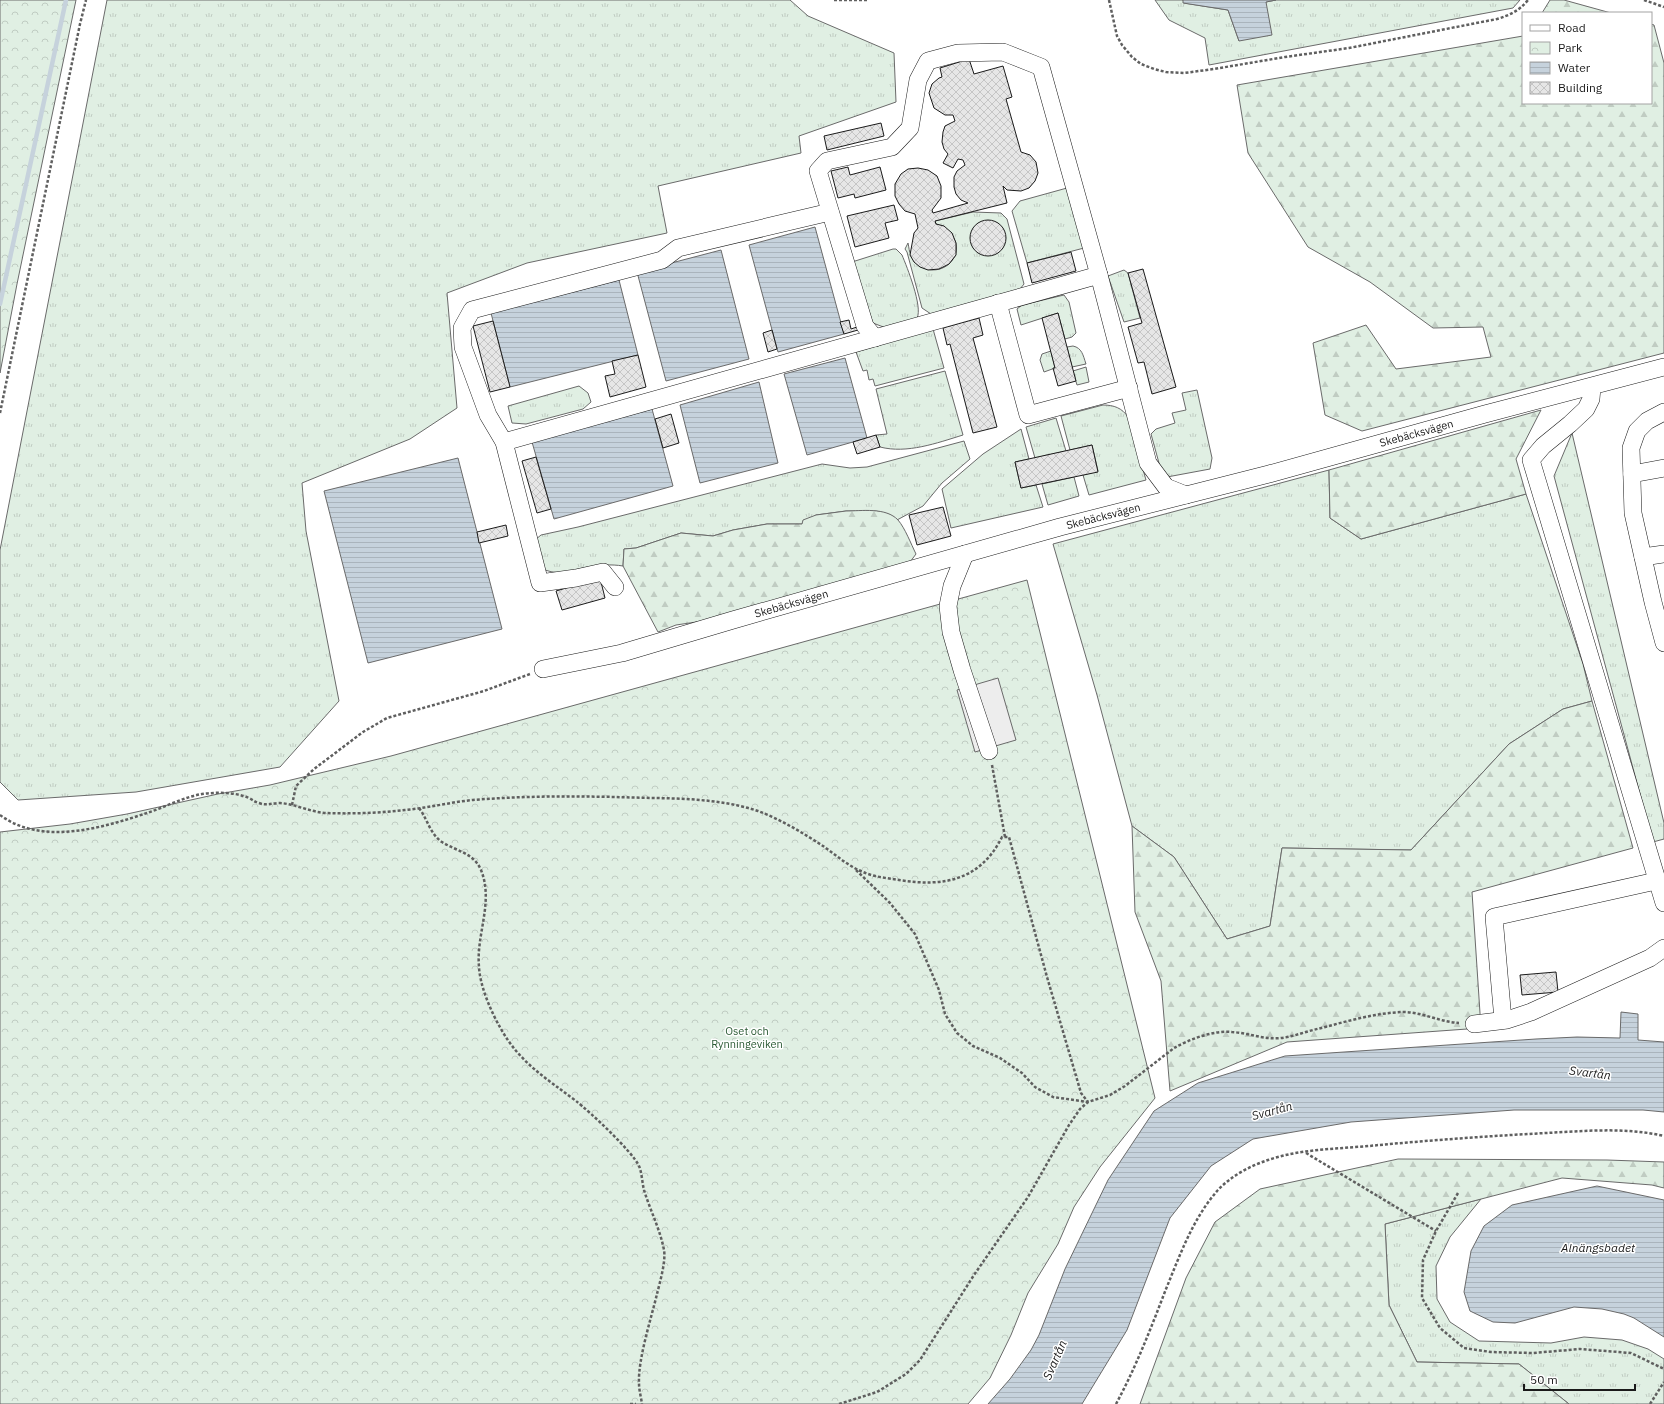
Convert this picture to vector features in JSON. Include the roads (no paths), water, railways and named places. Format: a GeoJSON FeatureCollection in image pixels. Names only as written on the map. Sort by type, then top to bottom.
{"type":"FeatureCollection","features":[{"type":"Feature","properties":{"kind":"street"},"geometry":{"type":"LineString","coordinates":[[875,338],[865,326],[818,171],[827,161],[892,147],[910,128],[918,80],[928,61],[958,53],[1003,52],[1041,67],[1099,275],[1148,463],[1166,487],[1186,495]]}},
{"type":"Feature","properties":{"kind":"street"},"geometry":{"type":"LineString","coordinates":[[615,587],[603,572],[576,578],[540,583],[504,442],[488,415],[463,347],[462,328],[472,310],[662,260],[678,248],[830,212]]}},
{"type":"Feature","properties":{"kind":"street"},"geometry":{"type":"LineString","coordinates":[[504,442],[1099,275]]}},
{"type":"Feature","properties":{"kind":"street"},"geometry":{"type":"LineString","coordinates":[[998,303],[1028,415],[1129,388]]}},
{"type":"Feature","properties":{"kind":"street","name":"Skebäcksvägen"},"geometry":{"type":"LineString","coordinates":[[543,669],[622,653],[740,617],[1060,527],[1186,495],[1664,367]]}},
{"type":"Feature","properties":{"kind":"street"},"geometry":{"type":"LineString","coordinates":[[1592,387],[1591,399],[1586,409],[1543,446],[1530,460],[1656,881],[1664,903]]}},
{"type":"Feature","properties":{"kind":"street"},"geometry":{"type":"LineString","coordinates":[[1664,412],[1647,421],[1637,432],[1631,448],[1633,513],[1664,643]]}},
{"type":"Feature","properties":{"kind":"street"},"geometry":{"type":"LineString","coordinates":[[1632,474],[1664,468]]}},
{"type":"Feature","properties":{"kind":"street"},"geometry":{"type":"LineString","coordinates":[[966,554],[952,586],[948,606],[951,632],[989,751]]}},
{"type":"Feature","properties":{"kind":"street"},"geometry":{"type":"LineString","coordinates":[[1643,558],[1664,554]]}},
{"type":"Feature","properties":{"kind":"street"},"geometry":{"type":"LineString","coordinates":[[1503,1020],[1494,917],[1656,881]]}},
{"type":"Feature","properties":{"kind":"street"},"geometry":{"type":"LineString","coordinates":[[1474,1024],[1503,1020],[1531,1012],[1650,958],[1664,948]]}},
{"type":"Feature","properties":{"kind":"water"},"geometry":{"type":"Polygon","coordinates":[[[1183,0],[1276,0],[1266,2],[1272,35],[1239,41],[1228,10],[1183,3],[1183,0]]]}},
{"type":"Feature","properties":{"kind":"water"},"geometry":{"type":"Polygon","coordinates":[[[815,227],[844,334],[778,352],[749,245],[815,227]]]}},
{"type":"Feature","properties":{"kind":"water"},"geometry":{"type":"Polygon","coordinates":[[[721,250],[749,359],[666,381],[637,272],[721,250]]]}},
{"type":"Feature","properties":{"kind":"water"},"geometry":{"type":"Polygon","coordinates":[[[619,280],[638,355],[510,387],[491,313],[619,280]]]}},
{"type":"Feature","properties":{"kind":"water"},"geometry":{"type":"Polygon","coordinates":[[[845,358],[867,438],[807,455],[784,374],[845,358]]]}},
{"type":"Feature","properties":{"kind":"water"},"geometry":{"type":"Polygon","coordinates":[[[759,382],[778,463],[700,483],[680,405],[759,382]]]}},
{"type":"Feature","properties":{"kind":"water"},"geometry":{"type":"Polygon","coordinates":[[[652,409],[673,486],[554,519],[532,442],[652,409]]]}},
{"type":"Feature","properties":{"kind":"water"},"geometry":{"type":"Polygon","coordinates":[[[458,458],[502,629],[368,663],[324,491],[458,458]]]}},
{"type":"Feature","properties":{"kind":"water","name":"Svartån"},"geometry":{"type":"Polygon","coordinates":[[[1621,1012],[1638,1014],[1638,1040],[1664,1042],[1664,1112],[1643,1110],[1514,1110],[1351,1122],[1253,1139],[1211,1166],[1170,1218],[1127,1330],[1082,1404],[988,1404],[1010,1379],[1031,1350],[1039,1335],[1065,1269],[1108,1180],[1154,1111],[1198,1083],[1285,1056],[1536,1039],[1577,1037],[1620,1038],[1621,1012]]]}},
{"type":"Feature","properties":{"kind":"water","name":"Alnängsbadet"},"geometry":{"type":"Polygon","coordinates":[[[1597,1186],[1664,1200],[1664,1337],[1634,1318],[1602,1309],[1574,1307],[1515,1323],[1493,1322],[1470,1311],[1464,1292],[1471,1251],[1484,1226],[1512,1205],[1597,1186]]]}},
{"type":"Feature","properties":{"kind":"waterway"},"geometry":{"type":"LineString","coordinates":[[0,304],[66,0]]}},
{"type":"Feature","properties":{"kind":"park label","name":"Oset och Rynningeviken"},"geometry":{"type":"Point","coordinates":[747,1037]}}]}
